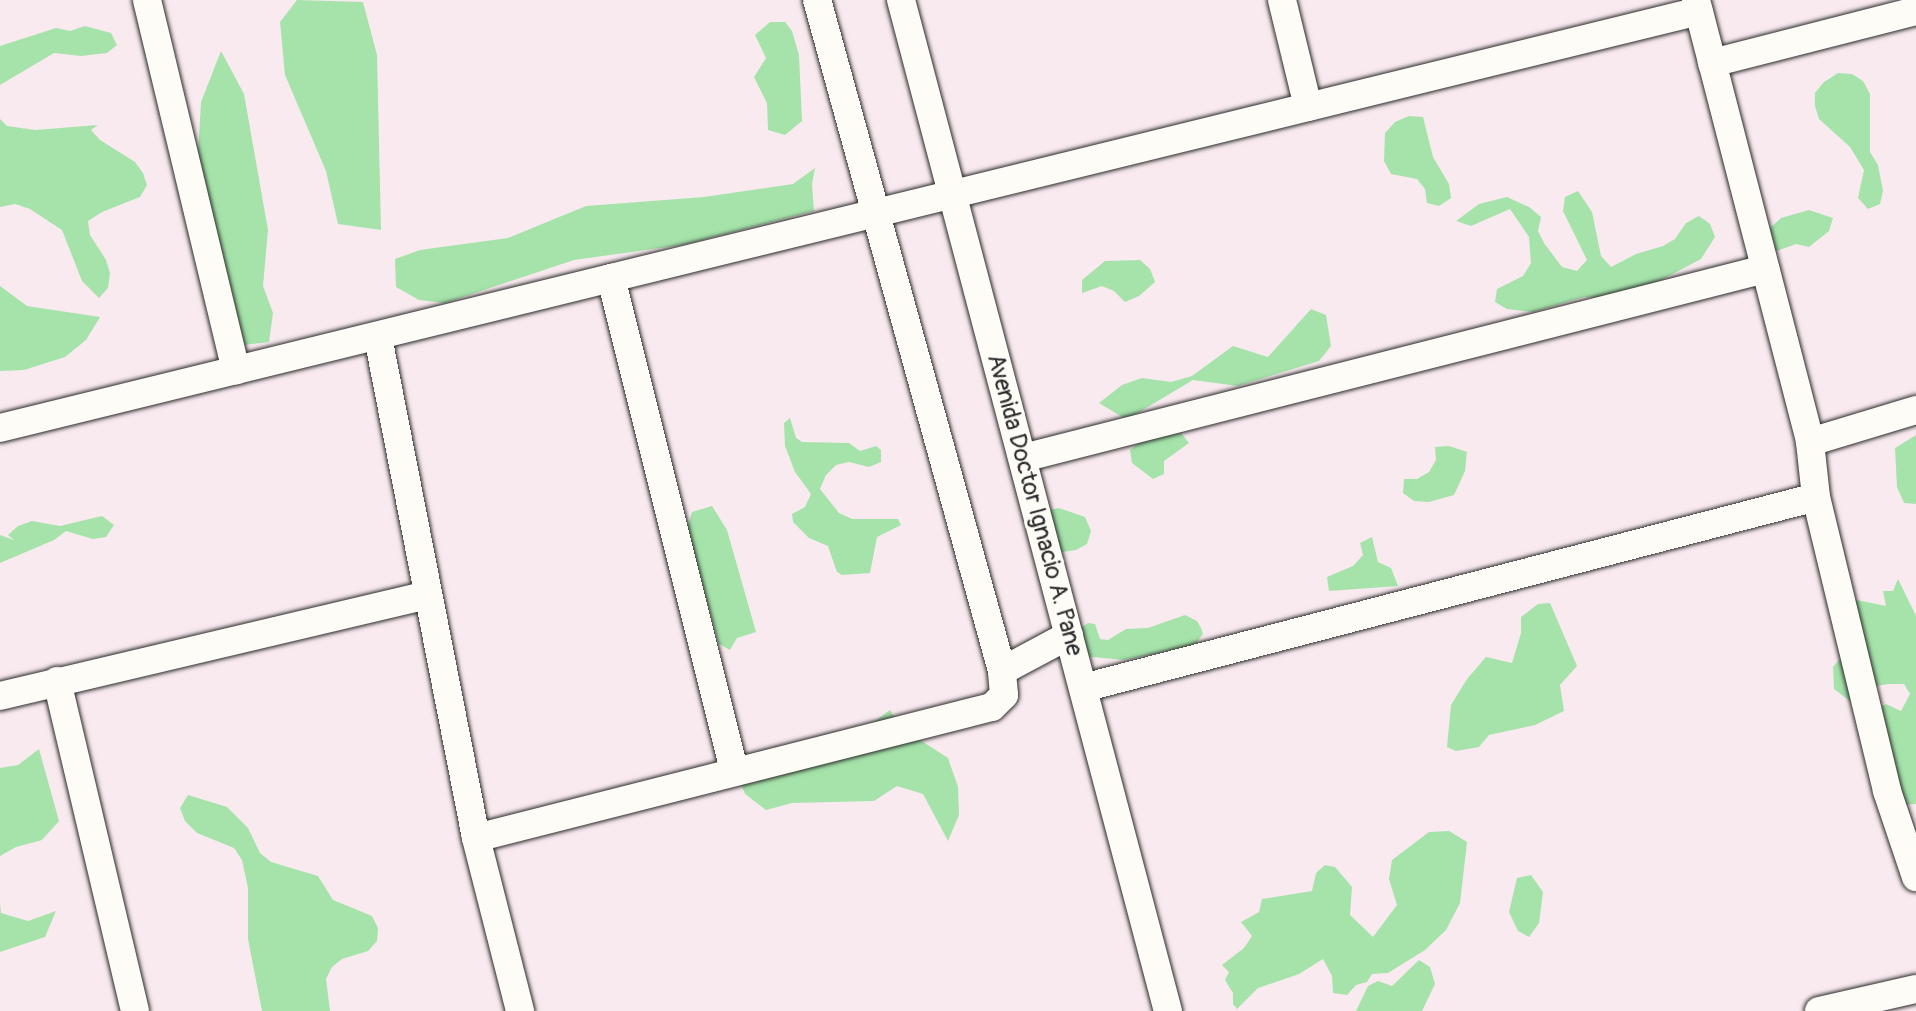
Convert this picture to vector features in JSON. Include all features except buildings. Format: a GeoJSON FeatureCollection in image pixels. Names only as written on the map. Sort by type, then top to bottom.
{"type":"FeatureCollection","features":[{"type":"Feature","properties":{"kind":"street"},"geometry":{"type":"LineString","coordinates":[[147,0],[236,370]]}},
{"type":"Feature","properties":{"kind":"street"},"geometry":{"type":"LineString","coordinates":[[476,838],[734,770],[992,707],[1004,695],[1002,671],[873,214],[817,0]]}},
{"type":"Feature","properties":{"kind":"street","name":"Avenida Doctor Ignacio A. Pane"},"geometry":{"type":"LineString","coordinates":[[901,0],[1168,1011]]}},
{"type":"Feature","properties":{"kind":"street"},"geometry":{"type":"LineString","coordinates":[[1282,0],[1308,107]]}},
{"type":"Feature","properties":{"kind":"street"},"geometry":{"type":"LineString","coordinates":[[0,428],[1308,107],[1697,6],[1810,442],[1816,497],[1887,791],[1916,877]]}},
{"type":"Feature","properties":{"kind":"street"},"geometry":{"type":"LineString","coordinates":[[1712,63],[1916,11]]}},
{"type":"Feature","properties":{"kind":"street"},"geometry":{"type":"LineString","coordinates":[[1023,458],[1765,269]]}},
{"type":"Feature","properties":{"kind":"street"},"geometry":{"type":"LineString","coordinates":[[611,278],[734,770]]}},
{"type":"Feature","properties":{"kind":"street"},"geometry":{"type":"LineString","coordinates":[[378,337],[426,595],[476,838],[520,1011]]}},
{"type":"Feature","properties":{"kind":"street"},"geometry":{"type":"LineString","coordinates":[[1810,442],[1916,410]]}},
{"type":"Feature","properties":{"kind":"street"},"geometry":{"type":"LineString","coordinates":[[1083,688],[1816,497]]}},
{"type":"Feature","properties":{"kind":"street"},"geometry":{"type":"LineString","coordinates":[[0,696],[426,595]]}},
{"type":"Feature","properties":{"kind":"street"},"geometry":{"type":"LineString","coordinates":[[1002,671],[1069,635]]}},
{"type":"Feature","properties":{"kind":"street"},"geometry":{"type":"LineString","coordinates":[[57,681],[135,1011]]}},
{"type":"Feature","properties":{"kind":"street"},"geometry":{"type":"LineString","coordinates":[[1819,1011],[1916,989]]}},
{"type":"Feature","properties":{"kind":"green space"},"geometry":{"type":"Polygon","coordinates":[[[297,0],[363,2],[377,55],[381,230],[338,224],[326,171],[285,75],[280,22],[297,0]]]}},
{"type":"Feature","properties":{"kind":"green space"},"geometry":{"type":"Polygon","coordinates":[[[770,22],[785,22],[792,31],[799,55],[802,121],[785,135],[768,130],[767,103],[754,77],[766,58],[755,35],[770,22]]]}},
{"type":"Feature","properties":{"kind":"green space"},"geometry":{"type":"Polygon","coordinates":[[[85,26],[111,33],[117,45],[107,53],[81,56],[54,53],[0,85],[0,46],[56,28],[70,31],[85,26]]]}},
{"type":"Feature","properties":{"kind":"green space"},"geometry":{"type":"Polygon","coordinates":[[[221,51],[244,94],[268,230],[263,286],[273,313],[269,342],[243,345],[196,189],[201,102],[221,51]]]}},
{"type":"Feature","properties":{"kind":"green space"},"geometry":{"type":"Polygon","coordinates":[[[1838,73],[1852,74],[1863,81],[1870,94],[1870,152],[1878,165],[1883,191],[1880,204],[1868,209],[1858,198],[1864,170],[1850,147],[1819,119],[1815,106],[1815,93],[1838,73]]]}},
{"type":"Feature","properties":{"kind":"green space"},"geometry":{"type":"Polygon","coordinates":[[[1409,116],[1423,117],[1433,157],[1449,184],[1451,198],[1439,206],[1427,203],[1425,189],[1417,179],[1391,174],[1384,161],[1385,133],[1395,122],[1409,116]]]}},
{"type":"Feature","properties":{"kind":"green space"},"geometry":{"type":"Polygon","coordinates":[[[0,119],[7,126],[35,130],[98,125],[91,130],[100,140],[135,162],[143,173],[147,185],[140,197],[88,221],[90,235],[106,260],[110,273],[108,288],[99,298],[82,281],[62,230],[30,209],[15,204],[0,207],[0,119]]]}},
{"type":"Feature","properties":{"kind":"green space"},"geometry":{"type":"Polygon","coordinates":[[[815,168],[812,184],[814,211],[682,245],[574,260],[445,303],[419,300],[396,287],[395,259],[420,250],[508,238],[586,206],[704,197],[793,184],[815,168]]]}},
{"type":"Feature","properties":{"kind":"green space"},"geometry":{"type":"Polygon","coordinates":[[[1578,191],[1592,212],[1601,256],[1611,267],[1636,254],[1663,246],[1675,239],[1686,223],[1699,216],[1710,224],[1715,237],[1701,259],[1652,285],[1612,297],[1584,297],[1533,312],[1507,309],[1495,302],[1497,289],[1523,276],[1531,263],[1529,237],[1510,209],[1471,226],[1456,221],[1479,204],[1507,197],[1529,207],[1541,217],[1538,231],[1544,243],[1562,267],[1577,271],[1587,260],[1563,211],[1565,197],[1578,191]]]}},
{"type":"Feature","properties":{"kind":"green space"},"geometry":{"type":"Polygon","coordinates":[[[1809,210],[1833,218],[1829,231],[1809,247],[1796,244],[1771,253],[1766,240],[1771,227],[1781,218],[1809,210]]]}},
{"type":"Feature","properties":{"kind":"green space"},"geometry":{"type":"Polygon","coordinates":[[[1140,260],[1150,269],[1155,282],[1139,296],[1125,302],[1114,291],[1102,286],[1082,293],[1082,280],[1105,261],[1140,260]]]}},
{"type":"Feature","properties":{"kind":"green space"},"geometry":{"type":"Polygon","coordinates":[[[0,286],[27,306],[100,317],[86,340],[65,357],[24,370],[0,371],[0,286]]]}},
{"type":"Feature","properties":{"kind":"green space"},"geometry":{"type":"Polygon","coordinates":[[[1311,309],[1326,315],[1331,346],[1319,361],[1238,386],[1193,380],[1131,417],[1124,418],[1099,403],[1122,385],[1142,378],[1171,382],[1192,376],[1233,346],[1268,357],[1311,309]]]}},
{"type":"Feature","properties":{"kind":"green space"},"geometry":{"type":"Polygon","coordinates":[[[790,418],[796,438],[802,442],[849,443],[860,451],[876,446],[881,450],[881,462],[869,467],[849,462],[836,465],[826,475],[820,489],[839,513],[852,519],[898,519],[901,525],[877,537],[870,573],[842,575],[837,572],[828,546],[809,538],[793,522],[792,514],[805,507],[811,494],[795,472],[785,446],[784,423],[790,418]]]}},
{"type":"Feature","properties":{"kind":"green space"},"geometry":{"type":"Polygon","coordinates":[[[1181,433],[1189,443],[1164,461],[1164,474],[1153,479],[1132,463],[1130,450],[1141,441],[1181,433]]]}},
{"type":"Feature","properties":{"kind":"green space"},"geometry":{"type":"Polygon","coordinates":[[[1916,435],[1916,504],[1904,503],[1897,487],[1895,448],[1916,435]]]}},
{"type":"Feature","properties":{"kind":"green space"},"geometry":{"type":"Polygon","coordinates":[[[1449,446],[1467,452],[1465,471],[1454,495],[1429,502],[1414,501],[1403,493],[1404,479],[1417,479],[1429,472],[1436,460],[1435,447],[1449,446]]]}},
{"type":"Feature","properties":{"kind":"green space"},"geometry":{"type":"Polygon","coordinates":[[[712,506],[727,530],[756,632],[737,638],[730,650],[719,644],[687,529],[692,512],[712,506]]]}},
{"type":"Feature","properties":{"kind":"green space"},"geometry":{"type":"Polygon","coordinates":[[[1059,508],[1085,517],[1091,531],[1087,544],[1062,552],[1050,547],[1045,511],[1059,508]]]}},
{"type":"Feature","properties":{"kind":"green space"},"geometry":{"type":"Polygon","coordinates":[[[102,516],[114,525],[106,537],[93,539],[66,531],[54,540],[0,563],[0,535],[14,540],[8,535],[18,526],[32,521],[60,526],[102,516]]]}},
{"type":"Feature","properties":{"kind":"green space"},"geometry":{"type":"Polygon","coordinates":[[[1372,537],[1378,562],[1391,568],[1398,586],[1329,591],[1327,577],[1353,566],[1363,555],[1360,543],[1372,537]]]}},
{"type":"Feature","properties":{"kind":"green space"},"geometry":{"type":"Polygon","coordinates":[[[1898,579],[1916,616],[1916,804],[1902,805],[1875,751],[1860,741],[1863,717],[1886,704],[1901,711],[1910,694],[1904,684],[1889,684],[1876,686],[1851,702],[1834,689],[1833,667],[1845,653],[1852,599],[1886,606],[1883,591],[1893,591],[1898,579]]]}},
{"type":"Feature","properties":{"kind":"green space"},"geometry":{"type":"Polygon","coordinates":[[[1550,603],[1577,666],[1560,685],[1564,711],[1535,725],[1489,735],[1479,747],[1456,751],[1447,747],[1451,705],[1467,679],[1486,657],[1512,663],[1521,633],[1521,617],[1538,604],[1550,603]]]}},
{"type":"Feature","properties":{"kind":"green space"},"geometry":{"type":"Polygon","coordinates":[[[1185,615],[1197,621],[1203,634],[1195,645],[1125,660],[1082,656],[1081,628],[1088,623],[1095,624],[1100,639],[1108,640],[1126,629],[1148,628],[1185,615]]]}},
{"type":"Feature","properties":{"kind":"green space"},"geometry":{"type":"Polygon","coordinates":[[[890,710],[900,727],[948,758],[958,787],[959,815],[948,841],[923,794],[897,786],[874,801],[792,803],[766,810],[745,794],[734,767],[838,748],[890,710]]]}},
{"type":"Feature","properties":{"kind":"green space"},"geometry":{"type":"Polygon","coordinates":[[[39,749],[59,821],[42,840],[16,847],[0,856],[0,768],[18,765],[39,749]]]}},
{"type":"Feature","properties":{"kind":"green space"},"geometry":{"type":"Polygon","coordinates":[[[188,795],[227,807],[248,828],[260,853],[271,862],[318,876],[333,900],[372,916],[378,928],[377,941],[368,951],[342,959],[332,967],[326,979],[330,1011],[262,1011],[248,939],[248,888],[242,860],[234,848],[197,833],[185,821],[180,808],[188,795]]]}},
{"type":"Feature","properties":{"kind":"green space"},"geometry":{"type":"Polygon","coordinates":[[[1449,831],[1467,842],[1460,903],[1446,930],[1425,950],[1388,973],[1372,974],[1367,982],[1356,985],[1347,995],[1333,993],[1332,976],[1323,959],[1299,974],[1258,988],[1237,1009],[1233,1004],[1233,993],[1225,980],[1229,972],[1222,965],[1244,948],[1252,936],[1241,922],[1259,912],[1262,899],[1312,891],[1316,873],[1325,865],[1335,867],[1352,887],[1350,915],[1373,937],[1397,905],[1389,879],[1392,860],[1429,832],[1449,831]]]}},
{"type":"Feature","properties":{"kind":"green space"},"geometry":{"type":"Polygon","coordinates":[[[1531,875],[1543,892],[1539,923],[1529,937],[1518,931],[1509,912],[1517,878],[1531,875]]]}},
{"type":"Feature","properties":{"kind":"green space"},"geometry":{"type":"Polygon","coordinates":[[[0,903],[1,913],[28,921],[56,911],[45,937],[0,952],[0,903]]]}},
{"type":"Feature","properties":{"kind":"green space"},"geometry":{"type":"Polygon","coordinates":[[[1419,960],[1430,967],[1435,984],[1422,1011],[1356,1011],[1368,986],[1378,981],[1392,986],[1419,960]]]}}]}
